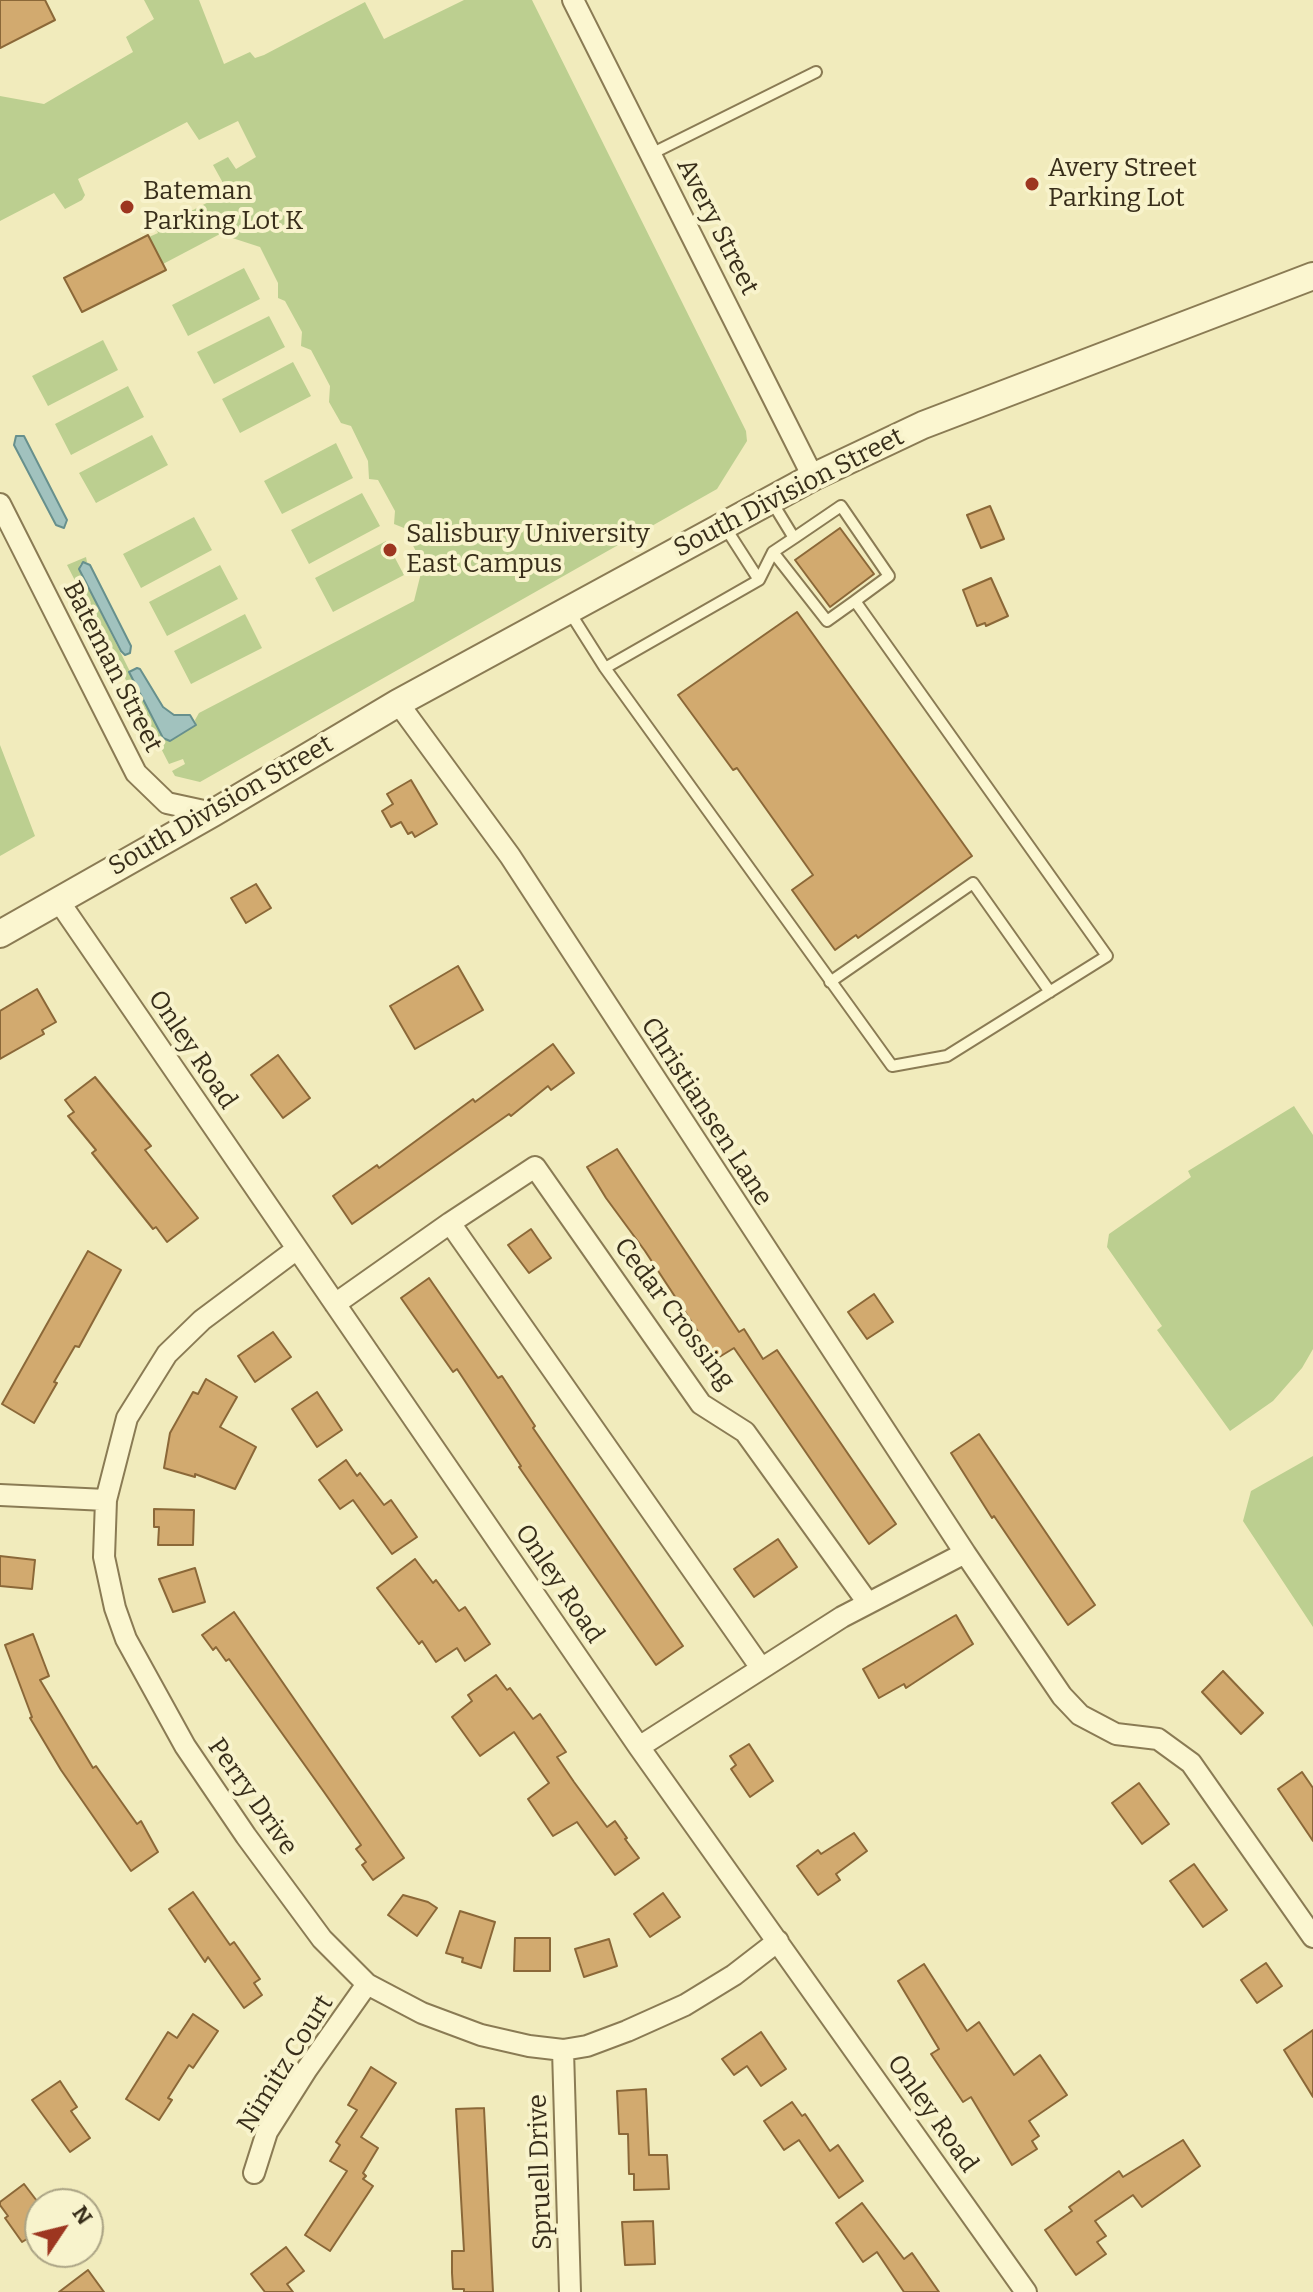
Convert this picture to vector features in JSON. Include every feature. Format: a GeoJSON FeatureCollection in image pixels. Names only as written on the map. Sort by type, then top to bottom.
{"type":"FeatureCollection","features":[{"type":"Feature","properties":{"kind":"street","name":"Avery Street"},"geometry":{"type":"LineString","coordinates":[[573,0],[813,477]]}},
{"type":"Feature","properties":{"kind":"street","name":"South Division Street"},"geometry":{"type":"LineString","coordinates":[[0,934],[398,703],[813,477],[923,425],[1313,276]]}},
{"type":"Feature","properties":{"kind":"street","name":"Bateman Street"},"geometry":{"type":"LineString","coordinates":[[0,504],[136,773],[167,803],[213,813]]}},
{"type":"Feature","properties":{"kind":"street","name":"Christiansen Lane"},"geometry":{"type":"LineString","coordinates":[[398,703],[510,856],[965,1553]]}},
{"type":"Feature","properties":{"kind":"street","name":"Onley Road"},"geometry":{"type":"LineString","coordinates":[[58,900],[639,1747],[1026,2292]]}},
{"type":"Feature","properties":{"kind":"street","name":"Cedar Crossing"},"geometry":{"type":"LineString","coordinates":[[335,1304],[535,1167],[701,1404],[745,1432],[868,1603]]}},
{"type":"Feature","properties":{"kind":"street"},"geometry":{"type":"LineString","coordinates":[[450,1223],[761,1668]]}},
{"type":"Feature","properties":{"kind":"street","name":"Perry Drive"},"geometry":{"type":"LineString","coordinates":[[297,1249],[202,1320],[167,1354],[127,1418],[106,1500],[104,1557],[115,1608],[126,1639],[185,1746],[246,1836],[322,1939],[367,1984],[422,2013],[481,2035],[563,2050],[609,2039],[685,2005],[734,1975],[778,1941]]}},
{"type":"Feature","properties":{"kind":"street"},"geometry":{"type":"LineString","coordinates":[[0,1495],[106,1500]]}},
{"type":"Feature","properties":{"kind":"street"},"geometry":{"type":"LineString","coordinates":[[639,1747],[842,1617],[965,1553],[1062,1696],[1080,1715],[1116,1734],[1158,1739],[1191,1763],[1313,1937]]}},
{"type":"Feature","properties":{"kind":"street","name":"Nimitz Court"},"geometry":{"type":"LineString","coordinates":[[254,2173],[267,2132],[367,1984]]}},
{"type":"Feature","properties":{"kind":"street","name":"Spruell Drive"},"geometry":{"type":"LineString","coordinates":[[563,2050],[570,2292]]}},
{"type":"Feature","properties":{"kind":"lane"},"geometry":{"type":"LineString","coordinates":[[651,154],[816,72]]}},
{"type":"Feature","properties":{"kind":"lane"},"geometry":{"type":"LineString","coordinates":[[771,500],[794,538]]}},
{"type":"Feature","properties":{"kind":"lane"},"geometry":{"type":"LineString","coordinates":[[605,668],[759,580],[773,552],[841,506],[889,576],[827,621],[773,552]]}},
{"type":"Feature","properties":{"kind":"lane"},"geometry":{"type":"LineString","coordinates":[[724,525],[759,580]]}},
{"type":"Feature","properties":{"kind":"lane"},"geometry":{"type":"LineString","coordinates":[[568,609],[605,668],[892,1066],[947,1056],[1107,956],[855,601]]}},
{"type":"Feature","properties":{"kind":"lane"},"geometry":{"type":"LineString","coordinates":[[830,982],[973,883],[1050,992]]}},
{"type":"Feature","properties":{"kind":"green space"},"geometry":{"type":"Polygon","coordinates":[[[144,0],[199,0],[224,64],[250,52],[255,58],[264,55],[365,2],[384,39],[464,0],[532,0],[746,431],[747,441],[717,489],[200,782],[175,776],[172,771],[185,764],[183,759],[169,764],[67,565],[86,557],[87,562],[80,564],[79,569],[163,738],[170,741],[196,725],[199,713],[414,601],[423,565],[404,528],[394,524],[395,511],[378,480],[369,479],[368,461],[351,426],[341,423],[329,402],[330,386],[311,350],[301,346],[302,332],[285,301],[278,298],[278,283],[260,247],[220,234],[163,264],[149,237],[158,233],[156,229],[228,192],[213,165],[228,157],[236,169],[256,157],[238,121],[199,140],[187,122],[78,179],[85,195],[65,209],[54,193],[0,221],[0,96],[44,104],[133,52],[126,37],[154,19],[144,0]]]}},
{"type":"Feature","properties":{"kind":"green space"},"geometry":{"type":"Polygon","coordinates":[[[244,268],[260,299],[188,336],[172,305],[244,268]]]}},
{"type":"Feature","properties":{"kind":"green space"},"geometry":{"type":"Polygon","coordinates":[[[269,316],[285,347],[214,384],[197,352],[269,316]]]}},
{"type":"Feature","properties":{"kind":"green space"},"geometry":{"type":"Polygon","coordinates":[[[103,340],[118,370],[48,406],[32,376],[103,340]]]}},
{"type":"Feature","properties":{"kind":"green space"},"geometry":{"type":"Polygon","coordinates":[[[293,362],[311,396],[240,433],[222,399],[293,362]]]}},
{"type":"Feature","properties":{"kind":"green space"},"geometry":{"type":"Polygon","coordinates":[[[128,386],[144,417],[71,455],[55,424],[128,386]]]}},
{"type":"Feature","properties":{"kind":"green space"},"geometry":{"type":"Polygon","coordinates":[[[152,435],[168,465],[96,503],[79,473],[152,435]]]}},
{"type":"Feature","properties":{"kind":"green space"},"geometry":{"type":"Polygon","coordinates":[[[336,443],[353,478],[282,514],[264,481],[336,443]]]}},
{"type":"Feature","properties":{"kind":"green space"},"geometry":{"type":"Polygon","coordinates":[[[362,493],[380,526],[309,564],[291,530],[362,493]]]}},
{"type":"Feature","properties":{"kind":"green space"},"geometry":{"type":"Polygon","coordinates":[[[194,517],[212,550],[141,588],[123,554],[194,517]]]}},
{"type":"Feature","properties":{"kind":"green space"},"geometry":{"type":"Polygon","coordinates":[[[386,541],[404,575],[333,612],[315,578],[386,541]]]}},
{"type":"Feature","properties":{"kind":"green space"},"geometry":{"type":"Polygon","coordinates":[[[220,565],[238,599],[167,636],[149,602],[220,565]]]}},
{"type":"Feature","properties":{"kind":"green space"},"geometry":{"type":"Polygon","coordinates":[[[245,614],[262,648],[191,684],[174,651],[245,614]]]}},
{"type":"Feature","properties":{"kind":"green space"},"geometry":{"type":"Polygon","coordinates":[[[0,745],[35,836],[0,856],[0,745]]]}},
{"type":"Feature","properties":{"kind":"green space"},"geometry":{"type":"Polygon","coordinates":[[[1294,1106],[1313,1135],[1313,1349],[1302,1368],[1273,1401],[1230,1431],[1157,1330],[1162,1326],[1107,1247],[1109,1234],[1191,1177],[1188,1171],[1294,1106]]]}},
{"type":"Feature","properties":{"kind":"green space"},"geometry":{"type":"Polygon","coordinates":[[[1313,1456],[1313,1627],[1243,1521],[1251,1491],[1313,1456]]]}},
{"type":"Feature","properties":{"kind":"water"},"geometry":{"type":"Polygon","coordinates":[[[16,436],[24,436],[67,520],[64,528],[56,525],[14,445],[16,436]]]}},
{"type":"Feature","properties":{"kind":"water"},"geometry":{"type":"Polygon","coordinates":[[[83,562],[90,565],[131,646],[130,653],[125,655],[121,651],[79,569],[83,562]]]}},
{"type":"Feature","properties":{"kind":"water"},"geometry":{"type":"Polygon","coordinates":[[[137,668],[163,707],[174,715],[190,715],[196,725],[170,741],[163,738],[129,672],[137,668]]]}},
{"type":"Feature","properties":{"kind":"building"},"geometry":{"type":"Polygon","coordinates":[[[0,0],[45,0],[55,20],[0,48],[0,0]]]}},
{"type":"Feature","properties":{"kind":"building"},"geometry":{"type":"Polygon","coordinates":[[[148,235],[166,270],[82,312],[64,278],[148,235]]]}},
{"type":"Feature","properties":{"kind":"building"},"geometry":{"type":"Polygon","coordinates":[[[990,506],[1004,539],[981,548],[967,515],[990,506]]]}},
{"type":"Feature","properties":{"kind":"building"},"geometry":{"type":"Polygon","coordinates":[[[840,528],[874,574],[830,607],[795,560],[840,528]]]}},
{"type":"Feature","properties":{"kind":"building"},"geometry":{"type":"Polygon","coordinates":[[[991,578],[1008,616],[986,626],[985,623],[977,626],[963,590],[991,578]]]}},
{"type":"Feature","properties":{"kind":"building"},"geometry":{"type":"Polygon","coordinates":[[[797,612],[972,856],[858,938],[856,935],[835,950],[792,890],[813,875],[737,768],[733,770],[678,695],[797,612]]]}},
{"type":"Feature","properties":{"kind":"building"},"geometry":{"type":"Polygon","coordinates":[[[411,780],[437,824],[415,837],[412,832],[408,834],[401,822],[391,827],[382,811],[393,804],[387,794],[411,780]]]}},
{"type":"Feature","properties":{"kind":"building"},"geometry":{"type":"Polygon","coordinates":[[[256,884],[271,908],[246,923],[231,898],[256,884]]]}},
{"type":"Feature","properties":{"kind":"building"},"geometry":{"type":"Polygon","coordinates":[[[458,966],[483,1010],[415,1049],[390,1006],[458,966]]]}},
{"type":"Feature","properties":{"kind":"building"},"geometry":{"type":"Polygon","coordinates":[[[37,989],[56,1022],[42,1030],[44,1034],[0,1059],[0,1011],[37,989]]]}},
{"type":"Feature","properties":{"kind":"building"},"geometry":{"type":"Polygon","coordinates":[[[553,1044],[574,1073],[551,1090],[548,1086],[511,1116],[509,1114],[352,1224],[333,1196],[377,1165],[379,1168],[473,1099],[475,1102],[553,1044]]]}},
{"type":"Feature","properties":{"kind":"building"},"geometry":{"type":"Polygon","coordinates":[[[278,1055],[310,1098],[283,1118],[251,1075],[278,1055]]]}},
{"type":"Feature","properties":{"kind":"building"},"geometry":{"type":"Polygon","coordinates":[[[95,1077],[151,1146],[145,1150],[198,1218],[167,1242],[92,1153],[96,1150],[68,1116],[74,1112],[65,1100],[95,1077]]]}},
{"type":"Feature","properties":{"kind":"building"},"geometry":{"type":"Polygon","coordinates":[[[617,1149],[739,1332],[744,1329],[763,1359],[777,1350],[896,1524],[869,1544],[734,1348],[716,1359],[606,1198],[587,1167],[617,1149]]]}},
{"type":"Feature","properties":{"kind":"building"},"geometry":{"type":"Polygon","coordinates":[[[531,1229],[551,1258],[529,1273],[508,1245],[531,1229]]]}},
{"type":"Feature","properties":{"kind":"building"},"geometry":{"type":"Polygon","coordinates":[[[88,1251],[121,1270],[79,1347],[75,1346],[54,1382],[57,1383],[34,1423],[2,1404],[88,1251]]]}},
{"type":"Feature","properties":{"kind":"building"},"geometry":{"type":"Polygon","coordinates":[[[429,1278],[498,1378],[502,1376],[535,1426],[533,1428],[683,1646],[656,1665],[519,1467],[457,1369],[453,1372],[401,1298],[429,1278]]]}},
{"type":"Feature","properties":{"kind":"building"},"geometry":{"type":"Polygon","coordinates":[[[874,1294],[893,1322],[867,1339],[848,1312],[874,1294]]]}},
{"type":"Feature","properties":{"kind":"building"},"geometry":{"type":"Polygon","coordinates":[[[273,1332],[291,1357],[255,1382],[238,1356],[273,1332]]]}},
{"type":"Feature","properties":{"kind":"building"},"geometry":{"type":"Polygon","coordinates":[[[206,1379],[237,1397],[220,1427],[256,1447],[235,1489],[195,1474],[195,1477],[164,1468],[170,1433],[193,1392],[198,1394],[206,1379]]]}},
{"type":"Feature","properties":{"kind":"building"},"geometry":{"type":"Polygon","coordinates":[[[317,1392],[342,1430],[317,1447],[292,1409],[317,1392]]]}},
{"type":"Feature","properties":{"kind":"building"},"geometry":{"type":"Polygon","coordinates":[[[979,1434],[1095,1605],[1068,1625],[994,1516],[992,1518],[951,1453],[979,1434]]]}},
{"type":"Feature","properties":{"kind":"building"},"geometry":{"type":"Polygon","coordinates":[[[346,1460],[384,1505],[391,1500],[417,1537],[392,1554],[353,1500],[340,1509],[319,1480],[346,1460]]]}},
{"type":"Feature","properties":{"kind":"building"},"geometry":{"type":"Polygon","coordinates":[[[154,1509],[194,1510],[193,1545],[158,1545],[159,1527],[154,1527],[154,1509]]]}},
{"type":"Feature","properties":{"kind":"building"},"geometry":{"type":"Polygon","coordinates":[[[778,1539],[797,1567],[754,1597],[734,1569],[778,1539]]]}},
{"type":"Feature","properties":{"kind":"building"},"geometry":{"type":"Polygon","coordinates":[[[0,1556],[35,1560],[32,1589],[0,1586],[0,1556]]]}},
{"type":"Feature","properties":{"kind":"building"},"geometry":{"type":"Polygon","coordinates":[[[415,1559],[433,1583],[436,1580],[459,1611],[465,1607],[490,1644],[465,1661],[457,1648],[436,1662],[377,1588],[415,1559]]]}},
{"type":"Feature","properties":{"kind":"building"},"geometry":{"type":"Polygon","coordinates":[[[195,1568],[205,1602],[173,1612],[159,1579],[195,1568]]]}},
{"type":"Feature","properties":{"kind":"building"},"geometry":{"type":"Polygon","coordinates":[[[234,1612],[404,1858],[373,1880],[362,1865],[366,1862],[356,1849],[361,1845],[229,1659],[226,1661],[216,1647],[213,1650],[202,1635],[234,1612]]]}},
{"type":"Feature","properties":{"kind":"building"},"geometry":{"type":"Polygon","coordinates":[[[956,1615],[973,1644],[906,1688],[904,1684],[879,1698],[863,1669],[956,1615]]]}},
{"type":"Feature","properties":{"kind":"building"},"geometry":{"type":"Polygon","coordinates":[[[33,1634],[49,1676],[40,1680],[93,1768],[96,1766],[137,1824],[141,1821],[158,1852],[131,1871],[61,1770],[30,1718],[5,1645],[33,1634]]]}},
{"type":"Feature","properties":{"kind":"building"},"geometry":{"type":"Polygon","coordinates":[[[1223,1671],[1263,1713],[1241,1734],[1202,1692],[1223,1671]]]}},
{"type":"Feature","properties":{"kind":"building"},"geometry":{"type":"Polygon","coordinates":[[[496,1675],[533,1719],[540,1714],[566,1752],[557,1757],[574,1782],[607,1827],[615,1821],[639,1858],[615,1875],[577,1822],[553,1836],[528,1799],[549,1783],[514,1732],[480,1756],[452,1717],[472,1701],[468,1695],[496,1675]]]}},
{"type":"Feature","properties":{"kind":"building"},"geometry":{"type":"Polygon","coordinates":[[[749,1744],[773,1781],[750,1797],[731,1769],[736,1765],[730,1756],[749,1744]]]}},
{"type":"Feature","properties":{"kind":"building"},"geometry":{"type":"Polygon","coordinates":[[[1302,1772],[1313,1788],[1313,1841],[1278,1789],[1302,1772]]]}},
{"type":"Feature","properties":{"kind":"building"},"geometry":{"type":"Polygon","coordinates":[[[1139,1783],[1169,1824],[1142,1844],[1112,1803],[1139,1783]]]}},
{"type":"Feature","properties":{"kind":"building"},"geometry":{"type":"Polygon","coordinates":[[[854,1833],[867,1851],[836,1874],[840,1880],[818,1895],[797,1866],[818,1850],[821,1854],[854,1833]]]}},
{"type":"Feature","properties":{"kind":"building"},"geometry":{"type":"Polygon","coordinates":[[[1194,1864],[1227,1910],[1203,1927],[1170,1881],[1194,1864]]]}},
{"type":"Feature","properties":{"kind":"building"},"geometry":{"type":"Polygon","coordinates":[[[193,1892],[230,1945],[234,1942],[260,1979],[254,1983],[262,1995],[244,2008],[208,1957],[205,1962],[169,1909],[193,1892]]]}},
{"type":"Feature","properties":{"kind":"building"},"geometry":{"type":"Polygon","coordinates":[[[663,1893],[680,1917],[650,1937],[634,1914],[663,1893]]]}},
{"type":"Feature","properties":{"kind":"building"},"geometry":{"type":"Polygon","coordinates":[[[403,1895],[437,1908],[417,1936],[388,1915],[403,1895]]]}},
{"type":"Feature","properties":{"kind":"building"},"geometry":{"type":"Polygon","coordinates":[[[460,1911],[495,1922],[481,1968],[446,1953],[460,1911]]]}},
{"type":"Feature","properties":{"kind":"building"},"geometry":{"type":"Polygon","coordinates":[[[515,1938],[550,1938],[550,1971],[514,1971],[515,1938]]]}},
{"type":"Feature","properties":{"kind":"building"},"geometry":{"type":"Polygon","coordinates":[[[609,1939],[617,1966],[584,1977],[575,1949],[609,1939]]]}},
{"type":"Feature","properties":{"kind":"building"},"geometry":{"type":"Polygon","coordinates":[[[1266,1963],[1282,1986],[1257,2003],[1241,1980],[1266,1963]]]}},
{"type":"Feature","properties":{"kind":"building"},"geometry":{"type":"Polygon","coordinates":[[[924,1964],[967,2031],[979,2022],[1014,2075],[1040,2055],[1067,2095],[1029,2121],[1039,2136],[1032,2141],[1037,2149],[1012,2165],[971,2097],[963,2102],[931,2054],[939,2049],[898,1981],[924,1964]]]}},
{"type":"Feature","properties":{"kind":"building"},"geometry":{"type":"Polygon","coordinates":[[[193,2014],[218,2031],[193,2068],[189,2065],[168,2098],[172,2100],[159,2120],[126,2099],[168,2032],[177,2038],[193,2014]]]}},
{"type":"Feature","properties":{"kind":"building"},"geometry":{"type":"Polygon","coordinates":[[[1313,2030],[1313,2097],[1284,2050],[1313,2030]]]}},
{"type":"Feature","properties":{"kind":"building"},"geometry":{"type":"Polygon","coordinates":[[[761,2032],[786,2069],[761,2086],[747,2066],[734,2075],[722,2059],[761,2032]]]}},
{"type":"Feature","properties":{"kind":"building"},"geometry":{"type":"Polygon","coordinates":[[[371,2067],[396,2083],[361,2137],[378,2148],[363,2173],[366,2176],[363,2179],[373,2186],[330,2251],[305,2235],[347,2171],[330,2161],[340,2145],[336,2142],[357,2110],[348,2105],[371,2067]]]}},
{"type":"Feature","properties":{"kind":"building"},"geometry":{"type":"Polygon","coordinates":[[[60,2081],[77,2107],[71,2111],[90,2138],[70,2152],[32,2100],[60,2081]]]}},
{"type":"Feature","properties":{"kind":"building"},"geometry":{"type":"Polygon","coordinates":[[[646,2089],[649,2155],[667,2155],[669,2189],[634,2190],[634,2174],[629,2174],[628,2134],[619,2134],[617,2091],[646,2089]]]}},
{"type":"Feature","properties":{"kind":"building"},"geometry":{"type":"Polygon","coordinates":[[[792,2102],[802,2116],[805,2114],[830,2151],[838,2145],[863,2181],[839,2198],[799,2140],[784,2150],[764,2121],[792,2102]]]}},
{"type":"Feature","properties":{"kind":"building"},"geometry":{"type":"Polygon","coordinates":[[[484,2108],[493,2292],[464,2292],[464,2289],[453,2289],[452,2273],[452,2251],[464,2251],[456,2109],[484,2108]]]}},
{"type":"Feature","properties":{"kind":"building"},"geometry":{"type":"Polygon","coordinates":[[[1183,2140],[1200,2166],[1142,2207],[1133,2195],[1095,2221],[1106,2236],[1097,2242],[1106,2254],[1076,2275],[1045,2230],[1072,2211],[1069,2207],[1119,2171],[1123,2177],[1183,2140]]]}},
{"type":"Feature","properties":{"kind":"building"},"geometry":{"type":"Polygon","coordinates":[[[24,2184],[27,2188],[24,2188],[22,2242],[5,2218],[8,2216],[0,2202],[24,2184]]]}},
{"type":"Feature","properties":{"kind":"building"},"geometry":{"type":"Polygon","coordinates":[[[862,2203],[904,2259],[912,2253],[939,2292],[904,2292],[877,2252],[863,2262],[836,2223],[862,2203]]]}},
{"type":"Feature","properties":{"kind":"building"},"geometry":{"type":"Polygon","coordinates":[[[653,2221],[655,2264],[625,2265],[622,2222],[653,2221]]]}},
{"type":"Feature","properties":{"kind":"building"},"geometry":{"type":"Polygon","coordinates":[[[286,2247],[304,2271],[287,2284],[293,2292],[265,2292],[251,2274],[286,2247]]]}},
{"type":"Feature","properties":{"kind":"building"},"geometry":{"type":"Polygon","coordinates":[[[88,2270],[104,2292],[59,2292],[88,2270]]]}},
{"type":"Feature","properties":{"kind":"place","name":"Avery Street Parking Lot"},"geometry":{"type":"Point","coordinates":[1032,184]}},
{"type":"Feature","properties":{"kind":"place","name":"Bateman Parking Lot K"},"geometry":{"type":"Point","coordinates":[127,207]}},
{"type":"Feature","properties":{"kind":"place","name":"Salisbury University East Campus"},"geometry":{"type":"Point","coordinates":[390,550]}}]}
